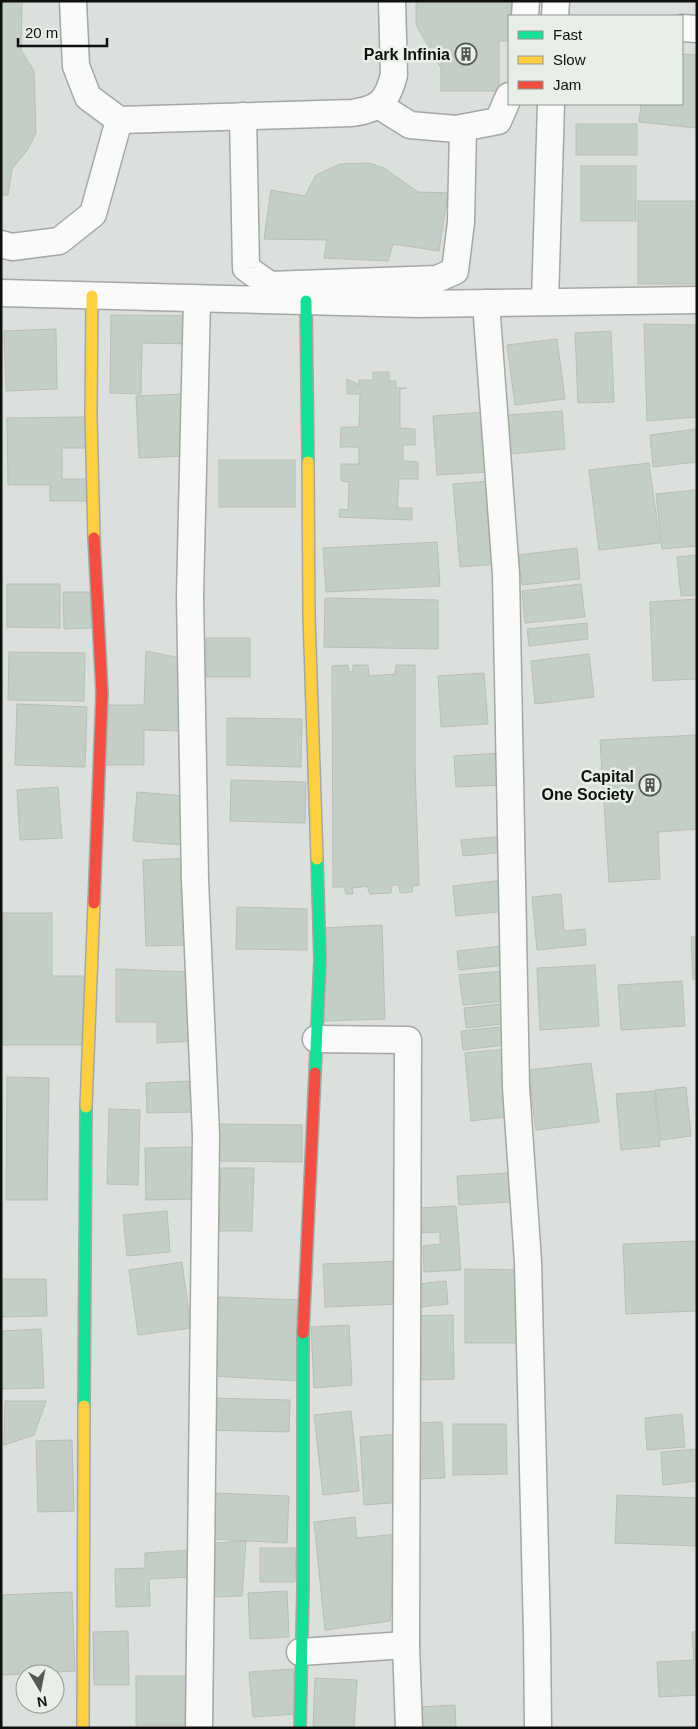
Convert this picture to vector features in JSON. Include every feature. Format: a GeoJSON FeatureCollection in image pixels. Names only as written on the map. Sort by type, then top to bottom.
{"type":"FeatureCollection","features":[{"type":"Feature","properties":{"kind":"street"},"geometry":{"type":"LineString","coordinates":[[73,1],[76,66],[88,97],[119,120],[369,111],[386,97],[394,75],[392,1]]}},
{"type":"Feature","properties":{"kind":"street"},"geometry":{"type":"LineString","coordinates":[[526,1],[526,15]]}},
{"type":"Feature","properties":{"kind":"street"},"geometry":{"type":"LineString","coordinates":[[555,15],[556,1]]}},
{"type":"Feature","properties":{"kind":"street"},"geometry":{"type":"LineString","coordinates":[[683,28],[697,29]]}},
{"type":"Feature","properties":{"kind":"street"},"geometry":{"type":"LineString","coordinates":[[378,105],[410,125],[456,129],[498,121],[508,98]]}},
{"type":"Feature","properties":{"kind":"street"},"geometry":{"type":"LineString","coordinates":[[545,302],[552,105]]}},
{"type":"Feature","properties":{"kind":"street"},"geometry":{"type":"LineString","coordinates":[[243,116],[246,268],[270,285],[437,279],[455,271],[461,222],[462,128]]}},
{"type":"Feature","properties":{"kind":"street"},"geometry":{"type":"LineString","coordinates":[[1,244],[12,247],[59,241],[93,214],[119,120]]}},
{"type":"Feature","properties":{"kind":"street"},"geometry":{"type":"LineString","coordinates":[[1,294],[419,304],[697,300]]}},
{"type":"Feature","properties":{"kind":"street"},"geometry":{"type":"LineString","coordinates":[[84,1728],[85,1125],[102,693],[93,534],[91,416],[92,296]]}},
{"type":"Feature","properties":{"kind":"street"},"geometry":{"type":"LineString","coordinates":[[197,298],[190,596],[195,880],[206,1134],[199,1728]]}},
{"type":"Feature","properties":{"kind":"street"},"geometry":{"type":"LineString","coordinates":[[300,1728],[300,1652],[303,1588],[303,1315],[320,959],[309,616],[306,301]]}},
{"type":"Feature","properties":{"kind":"street"},"geometry":{"type":"LineString","coordinates":[[486,303],[506,574],[516,1087],[528,1262],[538,1728]]}},
{"type":"Feature","properties":{"kind":"street"},"geometry":{"type":"LineString","coordinates":[[316,1039],[408,1040],[406,1645],[409,1728]]}},
{"type":"Feature","properties":{"kind":"street"},"geometry":{"type":"LineString","coordinates":[[300,1652],[406,1645]]}},
{"type":"Feature","properties":{"kind":"building"},"geometry":{"type":"Polygon","coordinates":[[[1,1],[22,1],[21,50],[34,71],[36,133],[28,149],[12,169],[8,195],[1,195],[1,1]]]}},
{"type":"Feature","properties":{"kind":"building","name":"Park Infinia"},"geometry":{"type":"Polygon","coordinates":[[[416,1],[511,1],[512,15],[508,15],[508,41],[499,41],[499,91],[441,91],[441,68],[416,25],[416,1]]]}},
{"type":"Feature","properties":{"kind":"building"},"geometry":{"type":"Polygon","coordinates":[[[683,54],[697,55],[697,128],[639,122],[641,105],[683,105],[683,54]]]}},
{"type":"Feature","properties":{"kind":"building"},"geometry":{"type":"Polygon","coordinates":[[[576,124],[637,124],[637,155],[576,155],[576,124]]]}},
{"type":"Feature","properties":{"kind":"building"},"geometry":{"type":"Polygon","coordinates":[[[369,163],[384,168],[418,192],[448,193],[439,251],[393,244],[388,261],[324,258],[327,240],[264,239],[271,190],[305,196],[316,175],[340,164],[369,163]]]}},
{"type":"Feature","properties":{"kind":"building"},"geometry":{"type":"Polygon","coordinates":[[[581,166],[636,166],[636,221],[581,221],[581,166]]]}},
{"type":"Feature","properties":{"kind":"building"},"geometry":{"type":"Polygon","coordinates":[[[638,201],[697,201],[697,284],[638,284],[638,201]]]}},
{"type":"Feature","properties":{"kind":"building"},"geometry":{"type":"Polygon","coordinates":[[[111,315],[193,316],[193,344],[142,343],[141,394],[110,393],[111,315]]]}},
{"type":"Feature","properties":{"kind":"building"},"geometry":{"type":"Polygon","coordinates":[[[644,324],[697,325],[697,417],[647,421],[644,324]]]}},
{"type":"Feature","properties":{"kind":"building"},"geometry":{"type":"Polygon","coordinates":[[[56,329],[57,389],[6,391],[4,331],[56,329]]]}},
{"type":"Feature","properties":{"kind":"building"},"geometry":{"type":"Polygon","coordinates":[[[611,331],[614,402],[578,403],[575,333],[611,331]]]}},
{"type":"Feature","properties":{"kind":"building"},"geometry":{"type":"Polygon","coordinates":[[[557,339],[565,399],[515,405],[507,345],[557,339]]]}},
{"type":"Feature","properties":{"kind":"building"},"geometry":{"type":"Polygon","coordinates":[[[373,372],[389,372],[389,381],[396,381],[396,388],[407,388],[400,389],[400,428],[415,429],[415,445],[403,445],[403,461],[418,462],[418,479],[399,479],[397,508],[412,508],[412,520],[339,517],[340,509],[348,510],[349,482],[341,481],[341,464],[359,464],[359,447],[340,447],[341,427],[359,427],[360,394],[347,394],[347,379],[359,385],[359,380],[373,380],[373,372]]]}},
{"type":"Feature","properties":{"kind":"building"},"geometry":{"type":"Polygon","coordinates":[[[186,394],[189,456],[139,458],[136,396],[186,394]]]}},
{"type":"Feature","properties":{"kind":"building"},"geometry":{"type":"Polygon","coordinates":[[[562,411],[565,449],[510,454],[507,415],[562,411]]]}},
{"type":"Feature","properties":{"kind":"building"},"geometry":{"type":"Polygon","coordinates":[[[485,412],[489,472],[437,475],[433,416],[485,412]]]}},
{"type":"Feature","properties":{"kind":"building"},"geometry":{"type":"Polygon","coordinates":[[[89,417],[89,448],[62,448],[62,479],[89,479],[89,501],[50,501],[50,485],[8,485],[7,418],[89,417]]]}},
{"type":"Feature","properties":{"kind":"building"},"geometry":{"type":"Polygon","coordinates":[[[697,429],[697,462],[653,467],[650,435],[697,429]]]}},
{"type":"Feature","properties":{"kind":"building"},"geometry":{"type":"Polygon","coordinates":[[[219,460],[295,460],[295,507],[219,507],[219,460]]]}},
{"type":"Feature","properties":{"kind":"building"},"geometry":{"type":"Polygon","coordinates":[[[649,463],[660,543],[599,550],[589,470],[649,463]]]}},
{"type":"Feature","properties":{"kind":"building"},"geometry":{"type":"Polygon","coordinates":[[[491,481],[498,564],[460,567],[453,484],[491,481]]]}},
{"type":"Feature","properties":{"kind":"building"},"geometry":{"type":"Polygon","coordinates":[[[697,490],[697,546],[662,549],[656,494],[697,490]]]}},
{"type":"Feature","properties":{"kind":"building"},"geometry":{"type":"Polygon","coordinates":[[[437,542],[440,586],[326,592],[323,548],[437,542]]]}},
{"type":"Feature","properties":{"kind":"building"},"geometry":{"type":"Polygon","coordinates":[[[577,548],[580,579],[522,585],[518,555],[577,548]]]}},
{"type":"Feature","properties":{"kind":"building"},"geometry":{"type":"Polygon","coordinates":[[[697,555],[697,595],[681,596],[677,557],[697,555]]]}},
{"type":"Feature","properties":{"kind":"building"},"geometry":{"type":"Polygon","coordinates":[[[7,584],[60,584],[60,628],[7,627],[7,584]]]}},
{"type":"Feature","properties":{"kind":"building"},"geometry":{"type":"Polygon","coordinates":[[[581,584],[585,617],[525,623],[522,591],[581,584]]]}},
{"type":"Feature","properties":{"kind":"building"},"geometry":{"type":"Polygon","coordinates":[[[63,592],[90,592],[91,628],[64,629],[63,592]]]}},
{"type":"Feature","properties":{"kind":"building"},"geometry":{"type":"Polygon","coordinates":[[[325,598],[438,600],[438,649],[324,647],[325,598]]]}},
{"type":"Feature","properties":{"kind":"building"},"geometry":{"type":"Polygon","coordinates":[[[697,599],[697,679],[653,681],[650,602],[697,599]]]}},
{"type":"Feature","properties":{"kind":"building"},"geometry":{"type":"Polygon","coordinates":[[[587,623],[588,639],[529,646],[527,629],[587,623]]]}},
{"type":"Feature","properties":{"kind":"building"},"geometry":{"type":"Polygon","coordinates":[[[206,638],[250,638],[250,677],[206,677],[206,638]]]}},
{"type":"Feature","properties":{"kind":"building"},"geometry":{"type":"Polygon","coordinates":[[[146,651],[180,658],[179,731],[144,730],[144,765],[104,765],[104,705],[144,705],[146,651]]]}},
{"type":"Feature","properties":{"kind":"building"},"geometry":{"type":"Polygon","coordinates":[[[9,652],[85,653],[84,701],[8,700],[9,652]]]}},
{"type":"Feature","properties":{"kind":"building"},"geometry":{"type":"Polygon","coordinates":[[[589,654],[594,697],[535,704],[531,661],[589,654]]]}},
{"type":"Feature","properties":{"kind":"building"},"geometry":{"type":"Polygon","coordinates":[[[348,665],[349,671],[353,672],[353,665],[368,665],[369,676],[395,674],[396,665],[415,665],[415,768],[419,885],[413,886],[412,892],[400,893],[399,885],[392,885],[391,893],[370,894],[367,886],[352,888],[353,894],[346,894],[344,887],[333,887],[332,666],[348,665]]]}},
{"type":"Feature","properties":{"kind":"building"},"geometry":{"type":"Polygon","coordinates":[[[484,673],[488,724],[441,727],[438,676],[484,673]]]}},
{"type":"Feature","properties":{"kind":"building"},"geometry":{"type":"Polygon","coordinates":[[[17,704],[87,707],[85,767],[15,765],[17,704]]]}},
{"type":"Feature","properties":{"kind":"building"},"geometry":{"type":"Polygon","coordinates":[[[227,718],[302,719],[301,767],[227,765],[227,718]]]}},
{"type":"Feature","properties":{"kind":"building","name":"Capital One Society"},"geometry":{"type":"Polygon","coordinates":[[[697,735],[697,829],[658,832],[660,879],[609,882],[600,740],[697,735]]]}},
{"type":"Feature","properties":{"kind":"building"},"geometry":{"type":"Polygon","coordinates":[[[500,753],[501,785],[456,787],[454,756],[500,753]]]}},
{"type":"Feature","properties":{"kind":"building"},"geometry":{"type":"Polygon","coordinates":[[[231,780],[306,782],[305,823],[230,821],[231,780]]]}},
{"type":"Feature","properties":{"kind":"building"},"geometry":{"type":"Polygon","coordinates":[[[58,787],[62,838],[20,840],[17,790],[58,787]]]}},
{"type":"Feature","properties":{"kind":"building"},"geometry":{"type":"Polygon","coordinates":[[[137,792],[185,796],[181,845],[133,841],[137,792]]]}},
{"type":"Feature","properties":{"kind":"building"},"geometry":{"type":"Polygon","coordinates":[[[506,836],[507,852],[463,856],[461,840],[506,836]]]}},
{"type":"Feature","properties":{"kind":"building"},"geometry":{"type":"Polygon","coordinates":[[[189,858],[192,945],[146,946],[143,860],[189,858]]]}},
{"type":"Feature","properties":{"kind":"building"},"geometry":{"type":"Polygon","coordinates":[[[504,880],[508,911],[456,916],[453,886],[504,880]]]}},
{"type":"Feature","properties":{"kind":"building"},"geometry":{"type":"Polygon","coordinates":[[[561,894],[564,931],[585,929],[586,945],[537,950],[532,897],[561,894]]]}},
{"type":"Feature","properties":{"kind":"building"},"geometry":{"type":"Polygon","coordinates":[[[237,907],[307,909],[307,950],[236,949],[237,907]]]}},
{"type":"Feature","properties":{"kind":"building"},"geometry":{"type":"Polygon","coordinates":[[[3,913],[52,913],[52,976],[88,976],[88,1045],[3,1045],[3,913]]]}},
{"type":"Feature","properties":{"kind":"building"},"geometry":{"type":"Polygon","coordinates":[[[382,925],[385,1019],[324,1021],[322,928],[382,925]]]}},
{"type":"Feature","properties":{"kind":"building"},"geometry":{"type":"Polygon","coordinates":[[[691,937],[697,937],[697,979],[693,979],[691,937]]]}},
{"type":"Feature","properties":{"kind":"building"},"geometry":{"type":"Polygon","coordinates":[[[503,946],[505,965],[459,970],[457,951],[503,946]]]}},
{"type":"Feature","properties":{"kind":"building"},"geometry":{"type":"Polygon","coordinates":[[[595,965],[599,1026],[540,1030],[537,968],[595,965]]]}},
{"type":"Feature","properties":{"kind":"building"},"geometry":{"type":"Polygon","coordinates":[[[116,969],[188,972],[192,1041],[157,1043],[157,1022],[116,1022],[116,969]]]}},
{"type":"Feature","properties":{"kind":"building"},"geometry":{"type":"Polygon","coordinates":[[[503,971],[506,1001],[463,1005],[459,975],[503,971]]]}},
{"type":"Feature","properties":{"kind":"building"},"geometry":{"type":"Polygon","coordinates":[[[682,981],[685,1026],[621,1030],[618,985],[682,981]]]}},
{"type":"Feature","properties":{"kind":"building"},"geometry":{"type":"Polygon","coordinates":[[[509,1003],[511,1023],[466,1028],[464,1008],[509,1003]]]}},
{"type":"Feature","properties":{"kind":"building"},"geometry":{"type":"Polygon","coordinates":[[[510,1026],[512,1044],[463,1050],[461,1031],[510,1026]]]}},
{"type":"Feature","properties":{"kind":"building"},"geometry":{"type":"Polygon","coordinates":[[[508,1049],[514,1116],[471,1121],[465,1053],[508,1049]]]}},
{"type":"Feature","properties":{"kind":"building"},"geometry":{"type":"Polygon","coordinates":[[[591,1063],[599,1122],[536,1130],[528,1070],[591,1063]]]}},
{"type":"Feature","properties":{"kind":"building"},"geometry":{"type":"Polygon","coordinates":[[[7,1077],[49,1078],[47,1200],[6,1200],[7,1077]]]}},
{"type":"Feature","properties":{"kind":"building"},"geometry":{"type":"Polygon","coordinates":[[[193,1081],[195,1112],[147,1113],[146,1083],[193,1081]]]}},
{"type":"Feature","properties":{"kind":"building"},"geometry":{"type":"Polygon","coordinates":[[[686,1087],[691,1136],[661,1140],[655,1090],[686,1087]]]}},
{"type":"Feature","properties":{"kind":"building"},"geometry":{"type":"Polygon","coordinates":[[[654,1091],[660,1146],[621,1150],[616,1094],[654,1091]]]}},
{"type":"Feature","properties":{"kind":"building"},"geometry":{"type":"Polygon","coordinates":[[[109,1109],[140,1110],[138,1185],[107,1184],[109,1109]]]}},
{"type":"Feature","properties":{"kind":"building"},"geometry":{"type":"Polygon","coordinates":[[[217,1124],[302,1125],[302,1162],[217,1161],[217,1124]]]}},
{"type":"Feature","properties":{"kind":"building"},"geometry":{"type":"Polygon","coordinates":[[[195,1147],[196,1199],[146,1200],[145,1148],[195,1147]]]}},
{"type":"Feature","properties":{"kind":"building"},"geometry":{"type":"Polygon","coordinates":[[[221,1168],[254,1168],[252,1231],[219,1231],[221,1168]]]}},
{"type":"Feature","properties":{"kind":"building"},"geometry":{"type":"Polygon","coordinates":[[[508,1173],[510,1202],[459,1205],[457,1176],[508,1173]]]}},
{"type":"Feature","properties":{"kind":"building"},"geometry":{"type":"Polygon","coordinates":[[[456,1206],[461,1270],[424,1272],[423,1246],[440,1244],[440,1232],[422,1233],[420,1208],[456,1206]]]}},
{"type":"Feature","properties":{"kind":"building"},"geometry":{"type":"Polygon","coordinates":[[[167,1211],[170,1252],[127,1256],[123,1215],[167,1211]]]}},
{"type":"Feature","properties":{"kind":"building"},"geometry":{"type":"Polygon","coordinates":[[[697,1241],[697,1311],[626,1314],[623,1244],[697,1241]]]}},
{"type":"Feature","properties":{"kind":"building"},"geometry":{"type":"Polygon","coordinates":[[[403,1261],[404,1304],[325,1307],[323,1264],[403,1261]]]}},
{"type":"Feature","properties":{"kind":"building"},"geometry":{"type":"Polygon","coordinates":[[[182,1262],[191,1328],[138,1335],[129,1270],[182,1262]]]}},
{"type":"Feature","properties":{"kind":"building"},"geometry":{"type":"Polygon","coordinates":[[[465,1269],[523,1270],[523,1343],[465,1343],[465,1269]]]}},
{"type":"Feature","properties":{"kind":"building"},"geometry":{"type":"Polygon","coordinates":[[[1,1279],[46,1279],[47,1316],[1,1317],[1,1279]]]}},
{"type":"Feature","properties":{"kind":"building"},"geometry":{"type":"Polygon","coordinates":[[[446,1281],[448,1304],[412,1308],[410,1285],[446,1281]]]}},
{"type":"Feature","properties":{"kind":"building"},"geometry":{"type":"Polygon","coordinates":[[[218,1297],[303,1300],[298,1381],[213,1376],[218,1297]]]}},
{"type":"Feature","properties":{"kind":"building"},"geometry":{"type":"Polygon","coordinates":[[[453,1315],[454,1379],[412,1380],[411,1316],[453,1315]]]}},
{"type":"Feature","properties":{"kind":"building"},"geometry":{"type":"Polygon","coordinates":[[[349,1325],[352,1385],[314,1388],[311,1327],[349,1325]]]}},
{"type":"Feature","properties":{"kind":"building"},"geometry":{"type":"Polygon","coordinates":[[[41,1329],[44,1388],[1,1389],[1,1331],[41,1329]]]}},
{"type":"Feature","properties":{"kind":"building"},"geometry":{"type":"Polygon","coordinates":[[[210,1398],[290,1400],[289,1432],[209,1430],[210,1398]]]}},
{"type":"Feature","properties":{"kind":"building"},"geometry":{"type":"Polygon","coordinates":[[[5,1401],[46,1401],[34,1435],[4,1445],[5,1401]]]}},
{"type":"Feature","properties":{"kind":"building"},"geometry":{"type":"Polygon","coordinates":[[[351,1411],[359,1491],[323,1495],[314,1415],[351,1411]]]}},
{"type":"Feature","properties":{"kind":"building"},"geometry":{"type":"Polygon","coordinates":[[[682,1414],[685,1447],[647,1450],[645,1418],[682,1414]]]}},
{"type":"Feature","properties":{"kind":"building"},"geometry":{"type":"Polygon","coordinates":[[[442,1422],[445,1478],[412,1479],[409,1423],[442,1422]]]}},
{"type":"Feature","properties":{"kind":"building"},"geometry":{"type":"Polygon","coordinates":[[[453,1424],[506,1424],[507,1474],[453,1475],[453,1424]]]}},
{"type":"Feature","properties":{"kind":"building"},"geometry":{"type":"Polygon","coordinates":[[[398,1434],[403,1502],[364,1505],[360,1437],[398,1434]]]}},
{"type":"Feature","properties":{"kind":"building"},"geometry":{"type":"Polygon","coordinates":[[[72,1440],[74,1511],[38,1512],[36,1441],[72,1440]]]}},
{"type":"Feature","properties":{"kind":"building"},"geometry":{"type":"Polygon","coordinates":[[[697,1449],[697,1481],[663,1485],[661,1452],[697,1449]]]}},
{"type":"Feature","properties":{"kind":"building"},"geometry":{"type":"Polygon","coordinates":[[[215,1493],[289,1496],[287,1543],[213,1539],[215,1493]]]}},
{"type":"Feature","properties":{"kind":"building"},"geometry":{"type":"Polygon","coordinates":[[[617,1495],[697,1498],[697,1546],[615,1543],[617,1495]]]}},
{"type":"Feature","properties":{"kind":"building"},"geometry":{"type":"Polygon","coordinates":[[[355,1517],[357,1538],[397,1534],[390,1621],[325,1630],[314,1522],[355,1517]]]}},
{"type":"Feature","properties":{"kind":"building"},"geometry":{"type":"Polygon","coordinates":[[[246,1541],[242,1596],[213,1597],[212,1543],[246,1541]]]}},
{"type":"Feature","properties":{"kind":"building"},"geometry":{"type":"Polygon","coordinates":[[[260,1548],[296,1548],[295,1582],[260,1582],[260,1548]]]}},
{"type":"Feature","properties":{"kind":"building"},"geometry":{"type":"Polygon","coordinates":[[[191,1550],[192,1577],[149,1579],[150,1606],[116,1607],[115,1569],[145,1568],[145,1553],[191,1550]]]}},
{"type":"Feature","properties":{"kind":"building"},"geometry":{"type":"Polygon","coordinates":[[[287,1591],[289,1637],[250,1639],[248,1593],[287,1591]]]}},
{"type":"Feature","properties":{"kind":"building"},"geometry":{"type":"Polygon","coordinates":[[[72,1592],[75,1671],[65,1672],[65,1664],[15,1664],[15,1674],[1,1675],[1,1595],[72,1592]]]}},
{"type":"Feature","properties":{"kind":"building"},"geometry":{"type":"Polygon","coordinates":[[[128,1631],[129,1685],[94,1685],[93,1632],[128,1631]]]}},
{"type":"Feature","properties":{"kind":"building"},"geometry":{"type":"Polygon","coordinates":[[[697,1631],[697,1695],[659,1697],[657,1662],[694,1660],[692,1632],[697,1631]]]}},
{"type":"Feature","properties":{"kind":"building"},"geometry":{"type":"Polygon","coordinates":[[[293,1669],[296,1714],[253,1717],[249,1672],[293,1669]]]}},
{"type":"Feature","properties":{"kind":"building"},"geometry":{"type":"Polygon","coordinates":[[[136,1676],[187,1676],[187,1725],[136,1725],[136,1676]]]}},
{"type":"Feature","properties":{"kind":"building"},"geometry":{"type":"Polygon","coordinates":[[[315,1678],[357,1680],[354,1728],[313,1728],[315,1678]]]}},
{"type":"Feature","properties":{"kind":"building"},"geometry":{"type":"Polygon","coordinates":[[[455,1705],[456,1728],[421,1728],[419,1707],[455,1705]]]}},
{"type":"Feature","properties":{"kind":"traffic: fast"},"geometry":{"type":"LineString","coordinates":[[306,301],[308,462]]}},
{"type":"Feature","properties":{"kind":"traffic: fast"},"geometry":{"type":"LineString","coordinates":[[315,1073],[320,959],[317,859]]}},
{"type":"Feature","properties":{"kind":"traffic: fast"},"geometry":{"type":"LineString","coordinates":[[84,1406],[86,1107]]}},
{"type":"Feature","properties":{"kind":"traffic: fast"},"geometry":{"type":"LineString","coordinates":[[300,1728],[303,1588],[303,1333]]}},
{"type":"Feature","properties":{"kind":"traffic: slow"},"geometry":{"type":"LineString","coordinates":[[92,296],[91,415],[94,538]]}},
{"type":"Feature","properties":{"kind":"traffic: slow"},"geometry":{"type":"LineString","coordinates":[[308,462],[309,616],[317,859]]}},
{"type":"Feature","properties":{"kind":"traffic: slow"},"geometry":{"type":"LineString","coordinates":[[86,1107],[94,903]]}},
{"type":"Feature","properties":{"kind":"traffic: slow"},"geometry":{"type":"LineString","coordinates":[[83,1728],[84,1406]]}},
{"type":"Feature","properties":{"kind":"traffic: jam"},"geometry":{"type":"LineString","coordinates":[[94,538],[102,693],[94,903]]}},
{"type":"Feature","properties":{"kind":"traffic: jam"},"geometry":{"type":"LineString","coordinates":[[303,1333],[315,1073]]}},
{"type":"Feature","properties":{"kind":"place","name":"Park Infinia"},"geometry":{"type":"Point","coordinates":[466,54]}},
{"type":"Feature","properties":{"kind":"place","name":"Capital One Society"},"geometry":{"type":"Point","coordinates":[650,785]}}]}
